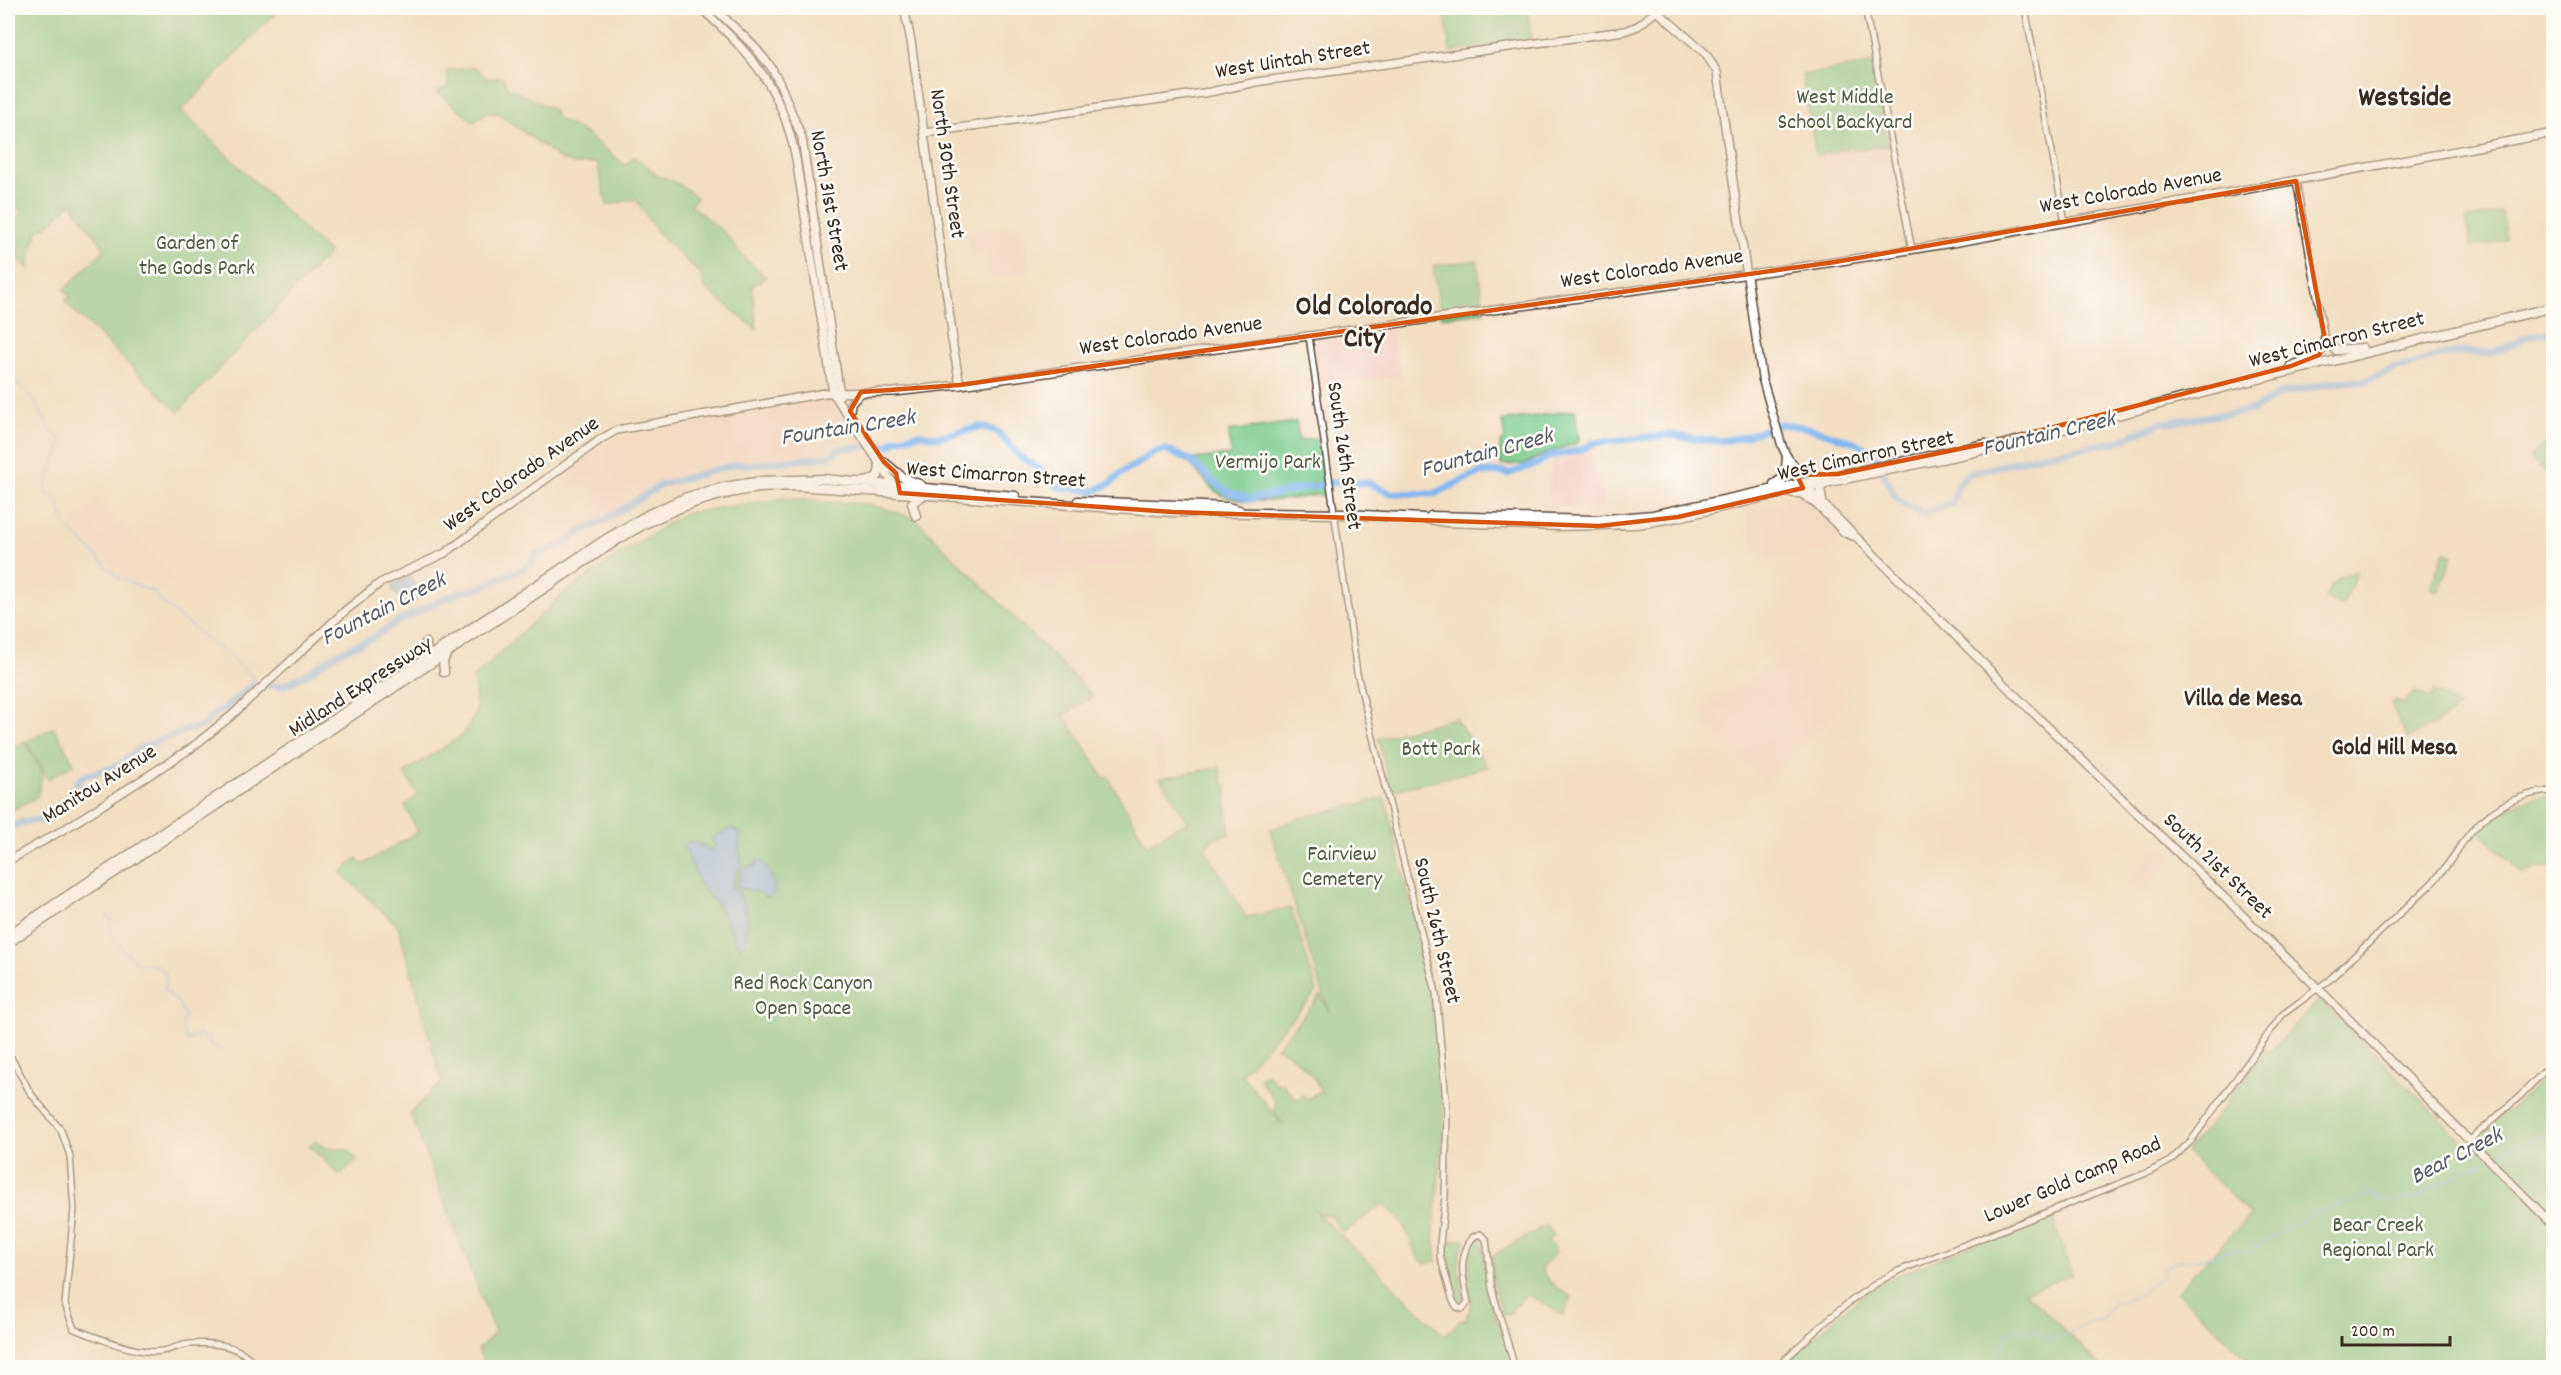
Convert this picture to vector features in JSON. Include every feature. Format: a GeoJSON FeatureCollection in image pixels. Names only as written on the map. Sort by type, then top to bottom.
{"type":"FeatureCollection","features":[{"type":"Feature","properties":{"kind":"highway","name":"West Cimarron Street"},"geometry":{"type":"LineString","coordinates":[[1891,467],[2553,301]]}},
{"type":"Feature","properties":{"kind":"highway","name":"West Cimarron Street"},"geometry":{"type":"LineString","coordinates":[[1423,518],[1444,515],[1562,520],[1622,519],[1666,513],[1754,493],[1830,482],[1870,471],[2013,443],[2230,386],[2553,306]]}},
{"type":"Feature","properties":{"kind":"highway"},"geometry":{"type":"LineString","coordinates":[[2325,339],[2336,350],[2364,348]]}},
{"type":"Feature","properties":{"kind":"highway"},"geometry":{"type":"LineString","coordinates":[[2291,366],[2319,355],[2323,351],[2325,339]]}},
{"type":"Feature","properties":{"kind":"highway"},"geometry":{"type":"LineString","coordinates":[[838,482],[870,481],[879,474],[878,457]]}},
{"type":"Feature","properties":{"kind":"highway"},"geometry":{"type":"LineString","coordinates":[[878,457],[906,479],[936,490]]}},
{"type":"Feature","properties":{"kind":"highway"},"geometry":{"type":"LineString","coordinates":[[1786,458],[1799,471],[1808,475],[1838,474]]}},
{"type":"Feature","properties":{"kind":"highway"},"geometry":{"type":"LineString","coordinates":[[1754,493],[1784,480],[1786,458]]}},
{"type":"Feature","properties":{"kind":"highway","name":"West Cimarron Street"},"geometry":{"type":"LineString","coordinates":[[746,486],[791,479],[898,489],[928,495],[1161,511],[1334,514],[1423,518],[1446,522],[1581,527],[1618,525],[1677,517],[1766,497],[1838,474],[1870,471]]}},
{"type":"Feature","properties":{"kind":"highway"},"geometry":{"type":"LineString","coordinates":[[1766,497],[1801,493],[1819,503],[1820,488],[1830,482]]}},
{"type":"Feature","properties":{"kind":"highway","name":"West Cimarron Street"},"geometry":{"type":"LineString","coordinates":[[746,486],[936,490],[1065,500],[1227,507],[1244,511]]}},
{"type":"Feature","properties":{"kind":"highway","name":"Midland Expressway"},"geometry":{"type":"LineString","coordinates":[[8,935],[102,877],[638,520],[687,497],[746,486]]}},
{"type":"Feature","properties":{"kind":"highway"},"geometry":{"type":"LineString","coordinates":[[916,516],[912,503],[928,495]]}},
{"type":"Feature","properties":{"kind":"highway"},"geometry":{"type":"LineString","coordinates":[[423,665],[427,652],[426,643],[444,672],[442,661],[445,650]]}},
{"type":"Feature","properties":{"kind":"highway","name":"Midland Expressway"},"geometry":{"type":"LineString","coordinates":[[8,944],[85,888]]}},
{"type":"Feature","properties":{"kind":"main road","name":"North 31st Street"},"geometry":{"type":"LineString","coordinates":[[701,8],[745,49],[762,71],[776,97],[791,135],[836,393]]}},
{"type":"Feature","properties":{"kind":"main road","name":"North 31st Street"},"geometry":{"type":"LineString","coordinates":[[714,8],[753,45],[771,67],[802,138],[836,393]]}},
{"type":"Feature","properties":{"kind":"main road","name":"North 30th Street"},"geometry":{"type":"LineString","coordinates":[[904,8],[960,385]]}},
{"type":"Feature","properties":{"kind":"main road","name":"West Uintah Street"},"geometry":{"type":"LineString","coordinates":[[924,132],[1624,31],[1638,27],[1659,9]]}},
{"type":"Feature","properties":{"kind":"main road","name":"South 21st Street"},"geometry":{"type":"LineString","coordinates":[[1659,9],[1706,54],[1717,72],[1762,378],[1786,458],[1803,486],[1848,527],[1853,536],[2317,988],[2553,1226]]}},
{"type":"Feature","properties":{"kind":"main road","name":"West Colorado Avenue"},"geometry":{"type":"LineString","coordinates":[[180,755],[259,692],[345,611],[380,583],[445,553],[607,435],[627,427],[836,393],[894,392],[960,385],[1912,250],[2553,134]]}},
{"type":"Feature","properties":{"kind":"main road"},"geometry":{"type":"LineString","coordinates":[[850,411],[850,403],[861,392]]}},
{"type":"Feature","properties":{"kind":"main road"},"geometry":{"type":"LineString","coordinates":[[836,393],[850,411],[867,441]]}},
{"type":"Feature","properties":{"kind":"main road"},"geometry":{"type":"LineString","coordinates":[[836,393],[898,489]]}},
{"type":"Feature","properties":{"kind":"main road","name":"Manitou Avenue"},"geometry":{"type":"LineString","coordinates":[[8,861],[68,827],[180,755]]}},
{"type":"Feature","properties":{"kind":"street"},"geometry":{"type":"LineString","coordinates":[[1865,8],[1912,250]]}},
{"type":"Feature","properties":{"kind":"street"},"geometry":{"type":"LineString","coordinates":[[2025,8],[2065,222]]}},
{"type":"Feature","properties":{"kind":"street"},"geometry":{"type":"LineString","coordinates":[[2296,181],[2325,339]]}},
{"type":"Feature","properties":{"kind":"street","name":"South 26th Street"},"geometry":{"type":"LineString","coordinates":[[1310,336],[1357,672],[1436,993],[1447,1111],[1440,1256],[1454,1301],[1457,1307],[1462,1309],[1468,1302],[1461,1266],[1465,1250],[1476,1234],[1486,1239],[1492,1289],[1515,1368]]}},
{"type":"Feature","properties":{"kind":"street","name":"Lower Gold Camp Road"},"geometry":{"type":"LineString","coordinates":[[1776,1368],[1845,1305],[1883,1278],[1962,1244],[2149,1172],[2170,1161],[2191,1141],[2278,1019],[2317,988],[2442,874],[2462,842],[2482,819],[2504,804],[2520,797],[2553,791]]}},
{"type":"Feature","properties":{"kind":"street"},"geometry":{"type":"LineString","coordinates":[[8,1052],[27,1088],[61,1130],[70,1156],[74,1209],[65,1304],[74,1329],[145,1352],[164,1353],[192,1344],[228,1347],[245,1353],[257,1368]]}},
{"type":"Feature","properties":{"kind":"street"},"geometry":{"type":"LineString","coordinates":[[2469,1141],[2520,1096],[2553,1061]]}},
{"type":"Feature","properties":{"kind":"highlighted area"},"geometry":{"type":"Polygon","coordinates":[[[2296,181],[2325,339],[2319,355],[2291,366],[2007,439],[1838,474],[1797,475],[1803,488],[1678,517],[1599,526],[1173,512],[900,493],[896,473],[884,462],[850,411],[861,392],[960,385],[1835,262],[2296,181]]]}},
{"type":"Feature","properties":{"kind":"shaded area"},"geometry":{"type":"Polygon","coordinates":[[[1888,146],[1895,185],[1830,205],[1816,155],[1852,148],[1852,150],[1888,146]]]}},
{"type":"Feature","properties":{"kind":"shaded area"},"geometry":{"type":"Polygon","coordinates":[[[1022,225],[1030,271],[989,277],[985,253],[970,255],[967,232],[1022,225]]]}},
{"type":"Feature","properties":{"kind":"shaded area"},"geometry":{"type":"Polygon","coordinates":[[[1393,329],[1401,376],[1319,387],[1314,341],[1393,329]]]}},
{"type":"Feature","properties":{"kind":"shaded area"},"geometry":{"type":"Polygon","coordinates":[[[827,400],[840,406],[853,426],[835,445],[830,446],[832,450],[753,462],[726,462],[705,467],[704,470],[692,468],[651,486],[606,516],[584,484],[571,490],[559,474],[614,439],[636,433],[827,400]]]}},
{"type":"Feature","properties":{"kind":"shaded area"},"geometry":{"type":"Polygon","coordinates":[[[1591,452],[1604,507],[1548,506],[1551,464],[1591,452]]]}},
{"type":"Feature","properties":{"kind":"shaded area"},"geometry":{"type":"Polygon","coordinates":[[[1801,497],[1840,534],[1840,541],[1831,550],[1775,560],[1755,552],[1745,508],[1801,497]]]}},
{"type":"Feature","properties":{"kind":"shaded area"},"geometry":{"type":"Polygon","coordinates":[[[98,503],[176,579],[175,583],[158,591],[149,583],[124,578],[71,526],[93,504],[98,503]]]}},
{"type":"Feature","properties":{"kind":"shaded area"},"geometry":{"type":"Polygon","coordinates":[[[1031,519],[1060,520],[1064,541],[1074,544],[1152,530],[1158,560],[1072,573],[1071,571],[1046,597],[1019,571],[1025,564],[1002,542],[1019,524],[1031,519]]]}},
{"type":"Feature","properties":{"kind":"shaded area"},"geometry":{"type":"Polygon","coordinates":[[[1793,646],[1848,698],[1767,781],[1763,781],[1706,726],[1707,718],[1701,708],[1760,672],[1793,646]]]}},
{"type":"Feature","properties":{"kind":"shaded area"},"geometry":{"type":"Polygon","coordinates":[[[1158,706],[1168,775],[1162,777],[1155,757],[1134,718],[1141,717],[1158,706]]]}},
{"type":"Feature","properties":{"kind":"shaded area"},"geometry":{"type":"Polygon","coordinates":[[[2163,844],[2175,857],[2139,896],[2126,882],[2163,844]]]}},
{"type":"Feature","properties":{"kind":"green space","name":"Garden of the Gods Park"},"geometry":{"type":"Polygon","coordinates":[[[8,8],[280,8],[181,111],[329,253],[178,412],[65,302],[70,296],[64,290],[105,249],[71,203],[52,222],[38,231],[32,248],[29,269],[8,248],[8,229],[22,213],[8,199],[8,8]]]}},
{"type":"Feature","properties":{"kind":"green space"},"geometry":{"type":"Polygon","coordinates":[[[1444,8],[1528,8],[1532,40],[1450,52],[1444,8]]]}},
{"type":"Feature","properties":{"kind":"green space","name":"West Middle School Backyard"},"geometry":{"type":"Polygon","coordinates":[[[1873,63],[1888,146],[1852,150],[1851,148],[1816,155],[1802,75],[1873,63]]]}},
{"type":"Feature","properties":{"kind":"green space"},"geometry":{"type":"Polygon","coordinates":[[[475,67],[487,79],[503,77],[508,88],[552,109],[558,119],[585,133],[625,165],[634,157],[657,176],[678,184],[697,198],[690,205],[726,234],[741,255],[766,277],[752,286],[757,330],[704,287],[702,276],[657,232],[636,199],[607,205],[597,163],[574,164],[560,159],[498,113],[487,113],[474,122],[438,92],[448,86],[447,71],[475,67]]]}},
{"type":"Feature","properties":{"kind":"green space"},"geometry":{"type":"Polygon","coordinates":[[[2502,212],[2507,240],[2471,247],[2466,219],[2502,212]]]}},
{"type":"Feature","properties":{"kind":"green space"},"geometry":{"type":"Polygon","coordinates":[[[1477,260],[1484,312],[1441,317],[1433,266],[1477,260]]]}},
{"type":"Feature","properties":{"kind":"green space"},"geometry":{"type":"Polygon","coordinates":[[[1575,410],[1579,442],[1525,464],[1501,465],[1500,443],[1505,438],[1502,421],[1575,410]]]}},
{"type":"Feature","properties":{"kind":"green space","name":"Vermijo Park"},"geometry":{"type":"Polygon","coordinates":[[[1296,422],[1299,441],[1319,438],[1328,494],[1272,501],[1229,498],[1213,490],[1185,460],[1231,455],[1229,431],[1296,422]]]}},
{"type":"Feature","properties":{"kind":"green space"},"geometry":{"type":"Polygon","coordinates":[[[2553,437],[2553,479],[2529,458],[2553,437]]]}},
{"type":"Feature","properties":{"kind":"green space","name":"Red Rock Canyon Open Space"},"geometry":{"type":"Polygon","coordinates":[[[783,498],[873,505],[914,518],[1093,696],[1064,715],[1104,778],[1108,777],[1147,845],[1178,826],[1189,823],[1160,778],[1220,767],[1223,784],[1227,785],[1226,802],[1230,834],[1210,839],[1211,842],[1204,847],[1246,917],[1291,908],[1317,991],[1241,1074],[1282,1124],[1274,1111],[1276,1102],[1259,1079],[1267,1073],[1278,1085],[1283,1083],[1296,1100],[1303,1095],[1306,1099],[1320,1091],[1314,1079],[1302,1065],[1276,1048],[1321,995],[1330,1014],[1270,830],[1300,818],[1385,798],[1429,979],[1423,983],[1429,982],[1435,1010],[1444,1123],[1434,1229],[1437,1261],[1425,1264],[1418,1258],[1404,1225],[1383,1204],[1344,1232],[1337,1226],[1332,1215],[1321,1214],[1312,1208],[1445,1336],[1460,1321],[1467,1319],[1471,1300],[1465,1270],[1466,1257],[1473,1241],[1481,1239],[1493,1312],[1509,1344],[1515,1367],[486,1367],[478,1349],[495,1333],[410,1113],[442,1082],[398,926],[341,873],[357,858],[363,865],[418,832],[405,806],[418,795],[404,773],[463,735],[477,711],[473,678],[560,597],[608,562],[683,514],[783,498]]]}},
{"type":"Feature","properties":{"kind":"green space"},"geometry":{"type":"Polygon","coordinates":[[[2444,552],[2453,555],[2439,591],[2430,588],[2444,552]]]}},
{"type":"Feature","properties":{"kind":"green space"},"geometry":{"type":"Polygon","coordinates":[[[2357,572],[2343,605],[2325,598],[2337,580],[2357,572]]]}},
{"type":"Feature","properties":{"kind":"green space"},"geometry":{"type":"Polygon","coordinates":[[[2434,691],[2458,706],[2457,708],[2439,722],[2407,738],[2391,703],[2395,699],[2403,704],[2415,692],[2431,698],[2434,691]]]}},
{"type":"Feature","properties":{"kind":"green space","name":"Bott Park"},"geometry":{"type":"Polygon","coordinates":[[[1455,718],[1488,767],[1391,791],[1378,738],[1455,718]]]}},
{"type":"Feature","properties":{"kind":"green space"},"geometry":{"type":"Polygon","coordinates":[[[54,727],[74,764],[48,779],[27,742],[54,727]]]}},
{"type":"Feature","properties":{"kind":"green space"},"geometry":{"type":"Polygon","coordinates":[[[25,741],[43,773],[37,797],[8,812],[8,751],[25,741]]]}},
{"type":"Feature","properties":{"kind":"green space"},"geometry":{"type":"Polygon","coordinates":[[[2553,796],[2553,867],[2536,868],[2523,874],[2478,830],[2503,810],[2532,799],[2553,796]]]}},
{"type":"Feature","properties":{"kind":"green space","name":"Bear Creek Regional Park"},"geometry":{"type":"Polygon","coordinates":[[[2320,999],[2467,1146],[2522,1099],[2553,1066],[2553,1367],[2255,1367],[2177,1291],[2251,1215],[2186,1151],[2219,1114],[2265,1048],[2270,1052],[2320,999]]]}},
{"type":"Feature","properties":{"kind":"green space"},"geometry":{"type":"Polygon","coordinates":[[[316,1141],[325,1147],[347,1150],[357,1159],[342,1174],[339,1174],[309,1146],[316,1141]]]}},
{"type":"Feature","properties":{"kind":"green space"},"geometry":{"type":"Polygon","coordinates":[[[2051,1213],[2072,1275],[2025,1292],[2102,1367],[1780,1368],[1848,1307],[1886,1280],[2051,1213]]]}},
{"type":"Feature","properties":{"kind":"green space"},"geometry":{"type":"Polygon","coordinates":[[[1547,1225],[1554,1236],[1548,1240],[1556,1253],[1541,1268],[1554,1285],[1572,1297],[1563,1315],[1529,1295],[1514,1306],[1510,1314],[1502,1315],[1492,1277],[1492,1256],[1547,1225]]]}},
{"type":"Feature","properties":{"kind":"green space"},"geometry":{"type":"Polygon","coordinates":[[[1454,1240],[1466,1240],[1460,1252],[1459,1268],[1464,1302],[1459,1307],[1446,1272],[1449,1260],[1445,1247],[1454,1240]]]}},
{"type":"Feature","properties":{"kind":"water"},"geometry":{"type":"Polygon","coordinates":[[[411,577],[421,598],[408,605],[392,590],[394,584],[411,577]]]}},
{"type":"Feature","properties":{"kind":"water"},"geometry":{"type":"Polygon","coordinates":[[[732,828],[740,833],[739,851],[742,862],[731,887],[738,891],[748,915],[745,943],[741,947],[734,939],[716,903],[700,884],[684,847],[686,843],[692,841],[713,851],[715,846],[712,838],[732,828]]]}},
{"type":"Feature","properties":{"kind":"water"},"geometry":{"type":"Polygon","coordinates":[[[759,860],[768,871],[774,884],[774,893],[767,898],[758,892],[739,888],[737,885],[744,866],[753,867],[759,860]]]}},
{"type":"Feature","properties":{"kind":"waterway"},"geometry":{"type":"LineString","coordinates":[[707,8],[759,59],[782,98],[797,142],[811,233]]}},
{"type":"Feature","properties":{"kind":"waterway","name":"Fountain Creek"},"geometry":{"type":"LineString","coordinates":[[8,828],[23,822],[43,820],[66,801],[78,781],[84,776],[118,766],[139,749],[203,726],[215,713],[225,708],[253,685],[282,686],[304,676],[336,654],[373,638],[400,620],[460,592],[481,588],[520,571],[532,563],[535,555],[563,545],[583,530],[600,523],[661,485],[737,464],[748,465],[831,456],[839,449],[892,445],[894,440],[919,434],[939,437],[980,427],[998,432],[1019,456],[1037,467],[1058,487],[1094,491],[1111,483],[1121,473],[1150,454],[1163,450],[1193,462],[1211,480],[1228,492],[1250,499],[1335,482],[1369,483],[1390,493],[1434,494],[1479,473],[1503,472],[1508,474],[1539,463],[1549,456],[1581,450],[1594,443],[1669,435],[1713,441],[1727,440],[1744,437],[1780,424],[1809,428],[1854,442],[1870,451],[1878,460],[1894,495],[1907,507],[1914,508],[1922,514],[1953,503],[1957,486],[1968,474],[2042,455],[2116,442],[2161,423],[2255,409],[2279,394],[2336,382],[2366,381],[2395,368],[2437,356],[2469,351],[2480,354],[2491,353],[2515,344],[2523,338],[2554,331]]}},
{"type":"Feature","properties":{"kind":"waterway"},"geometry":{"type":"LineString","coordinates":[[8,375],[31,396],[49,428],[61,440],[45,492],[57,501],[65,523]]}},
{"type":"Feature","properties":{"kind":"waterway"},"geometry":{"type":"LineString","coordinates":[[69,529],[120,579],[154,592],[161,602],[223,652]]}},
{"type":"Feature","properties":{"kind":"waterway"},"geometry":{"type":"LineString","coordinates":[[228,656],[254,678],[255,685]]}},
{"type":"Feature","properties":{"kind":"waterway"},"geometry":{"type":"LineString","coordinates":[[107,915],[111,921],[112,934],[125,952],[142,965],[150,963],[156,965],[167,976],[164,990],[178,1002],[185,1016],[182,1026],[186,1040],[198,1034],[207,1037],[210,1045],[223,1050]]}},
{"type":"Feature","properties":{"kind":"waterway","name":"Bear Creek"},"geometry":{"type":"LineString","coordinates":[[2490,1158],[2534,1138],[2554,1135]]}},
{"type":"Feature","properties":{"kind":"waterway","name":"Bear Creek"},"geometry":{"type":"LineString","coordinates":[[1985,1368],[1991,1366],[1999,1358],[2007,1332],[2022,1328],[2024,1331],[2039,1332],[2045,1338],[2061,1337],[2087,1323],[2102,1319],[2115,1301],[2120,1303],[2129,1297],[2138,1296],[2162,1277],[2161,1271],[2171,1263],[2201,1259],[2235,1250],[2247,1252],[2295,1224],[2305,1221],[2312,1212],[2327,1211],[2334,1206],[2356,1201],[2369,1194],[2387,1202],[2419,1198],[2432,1187],[2455,1177],[2460,1171],[2486,1161]]}},
{"type":"Feature","properties":{"kind":"district","name":"Westside"},"geometry":{"type":"Point","coordinates":[2405,100]}},
{"type":"Feature","properties":{"kind":"district","name":"Old Colorado City"},"geometry":{"type":"Point","coordinates":[1364,325]}},
{"type":"Feature","properties":{"kind":"district","name":"Villa de Mesa"},"geometry":{"type":"Point","coordinates":[2243,700]}},
{"type":"Feature","properties":{"kind":"district","name":"Gold Hill Mesa"},"geometry":{"type":"Point","coordinates":[2394,749]}},
{"type":"Feature","properties":{"kind":"park label","name":"Fairview Cemetery"},"geometry":{"type":"Point","coordinates":[1342,868]}}]}
